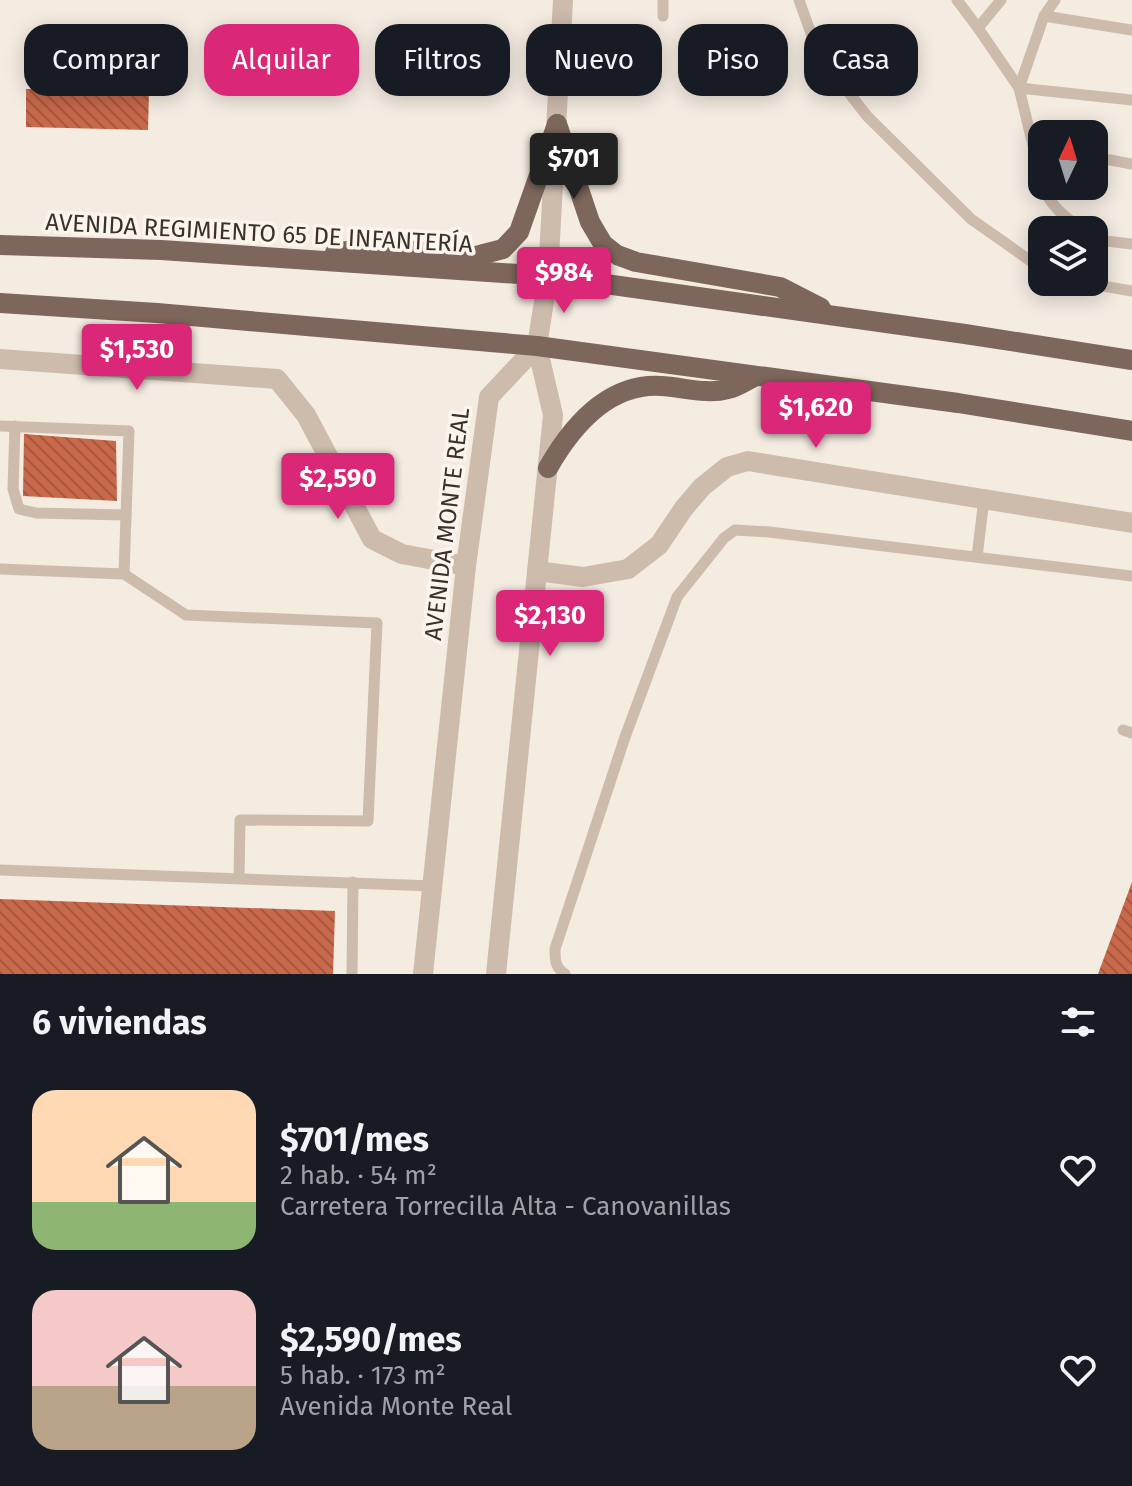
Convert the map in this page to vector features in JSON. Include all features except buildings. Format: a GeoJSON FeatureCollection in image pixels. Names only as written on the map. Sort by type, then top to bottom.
{"type":"FeatureCollection","features":[{"type":"Feature","properties":{"kind":"main road"},"geometry":{"type":"LineString","coordinates":[[298,259],[373,247],[472,257],[503,249],[519,232],[557,124]]}},
{"type":"Feature","properties":{"kind":"main road"},"geometry":{"type":"LineString","coordinates":[[557,124],[590,222],[603,244],[617,255],[636,262],[780,287],[834,316]]}},
{"type":"Feature","properties":{"kind":"main road","name":"AVENIDA REGIMIENTO 65 DE INFANTERÍA"},"geometry":{"type":"LineString","coordinates":[[0,245],[161,250],[548,276],[1132,360]]}},
{"type":"Feature","properties":{"kind":"main road"},"geometry":{"type":"LineString","coordinates":[[0,303],[157,313],[537,346],[958,403],[1132,431]]}},
{"type":"Feature","properties":{"kind":"main road"},"geometry":{"type":"LineString","coordinates":[[548,468],[562,443],[584,417],[625,392],[658,385],[710,392],[729,389],[756,376]]}},
{"type":"Feature","properties":{"kind":"street"},"geometry":{"type":"LineString","coordinates":[[496,974],[553,415],[537,346],[548,276],[563,0]]}},
{"type":"Feature","properties":{"kind":"street","name":"AVENIDA MONTE REAL"},"geometry":{"type":"LineString","coordinates":[[423,974],[466,566],[489,397],[537,346]]}},
{"type":"Feature","properties":{"kind":"street"},"geometry":{"type":"LineString","coordinates":[[0,359],[277,379],[306,415],[372,539],[402,554],[466,566]]}},
{"type":"Feature","properties":{"kind":"street"},"geometry":{"type":"LineString","coordinates":[[537,571],[583,577],[628,569],[659,545],[702,487],[727,467],[748,461],[1132,523]]}},
{"type":"Feature","properties":{"kind":"lane"},"geometry":{"type":"LineString","coordinates":[[663,0],[663,16]]}},
{"type":"Feature","properties":{"kind":"lane"},"geometry":{"type":"LineString","coordinates":[[799,0],[818,53],[867,116],[971,219],[1028,259]]}},
{"type":"Feature","properties":{"kind":"lane"},"geometry":{"type":"LineString","coordinates":[[957,0],[1019,88],[1029,120]]}},
{"type":"Feature","properties":{"kind":"lane"},"geometry":{"type":"LineString","coordinates":[[978,28],[1001,0]]}},
{"type":"Feature","properties":{"kind":"lane"},"geometry":{"type":"LineString","coordinates":[[1019,88],[1044,16],[1055,0]]}},
{"type":"Feature","properties":{"kind":"lane"},"geometry":{"type":"LineString","coordinates":[[1044,16],[1132,30]]}},
{"type":"Feature","properties":{"kind":"lane"},"geometry":{"type":"LineString","coordinates":[[1019,88],[1132,100]]}},
{"type":"Feature","properties":{"kind":"lane"},"geometry":{"type":"LineString","coordinates":[[1108,160],[1132,164]]}},
{"type":"Feature","properties":{"kind":"lane"},"geometry":{"type":"LineString","coordinates":[[1051,200],[1064,216]]}},
{"type":"Feature","properties":{"kind":"lane"},"geometry":{"type":"LineString","coordinates":[[1108,241],[1132,244]]}},
{"type":"Feature","properties":{"kind":"lane"},"geometry":{"type":"LineString","coordinates":[[1108,285],[1132,288]]}},
{"type":"Feature","properties":{"kind":"lane"},"geometry":{"type":"LineString","coordinates":[[0,426],[129,431],[124,574]]}},
{"type":"Feature","properties":{"kind":"lane"},"geometry":{"type":"LineString","coordinates":[[15,426],[13,489],[19,509],[36,513],[126,515]]}},
{"type":"Feature","properties":{"kind":"lane"},"geometry":{"type":"LineString","coordinates":[[977,557],[984,499]]}},
{"type":"Feature","properties":{"kind":"lane"},"geometry":{"type":"LineString","coordinates":[[565,974],[555,962],[555,949],[625,737],[677,597],[724,538],[735,530],[1132,576]]}},
{"type":"Feature","properties":{"kind":"lane"},"geometry":{"type":"LineString","coordinates":[[0,569],[124,574],[186,615],[377,623],[368,821],[240,820],[239,878]]}},
{"type":"Feature","properties":{"kind":"lane"},"geometry":{"type":"LineString","coordinates":[[0,870],[433,886]]}},
{"type":"Feature","properties":{"kind":"lane"},"geometry":{"type":"LineString","coordinates":[[352,974],[353,882]]}}]}
